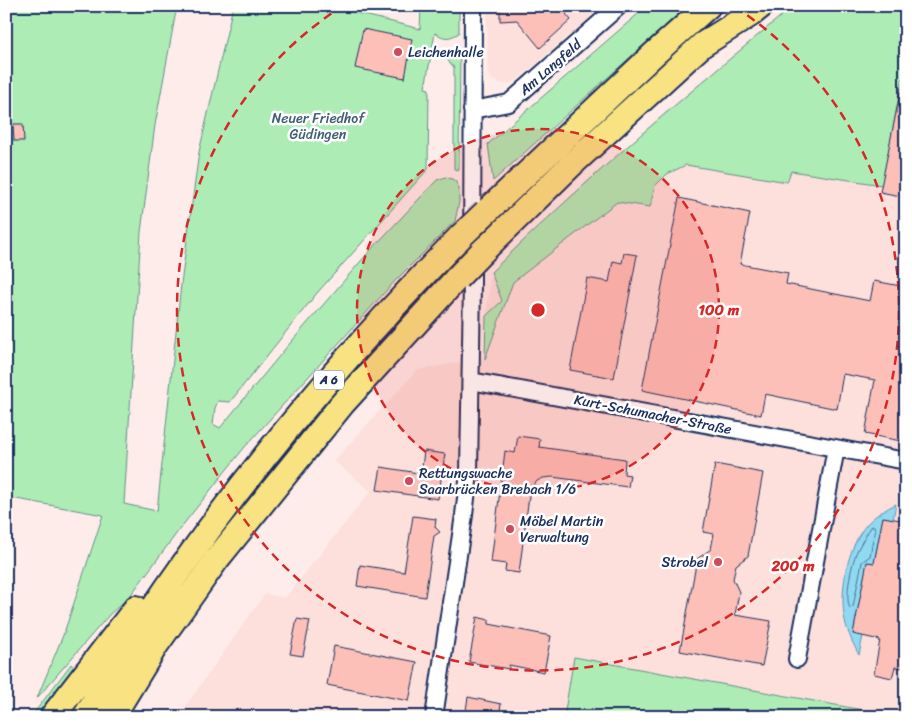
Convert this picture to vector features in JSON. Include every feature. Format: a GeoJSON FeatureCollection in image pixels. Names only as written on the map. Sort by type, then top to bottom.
{"type":"FeatureCollection","features":[{"type":"Feature","properties":{"kind":"highway","name":"A 6"},"geometry":{"type":"LineString","coordinates":[[84,717],[130,642],[206,531],[247,477],[321,388],[395,304],[461,236],[654,54],[708,6]]}},
{"type":"Feature","properties":{"kind":"highway"},"geometry":{"type":"LineString","coordinates":[[702,46],[746,6]]}},
{"type":"Feature","properties":{"kind":"highway","name":"A 6"},"geometry":{"type":"LineString","coordinates":[[112,717],[156,646],[216,558],[343,403],[457,278],[572,164],[702,46],[762,6]]}},
{"type":"Feature","properties":{"kind":"highway"},"geometry":{"type":"LineString","coordinates":[[52,717],[142,600],[206,531]]}},
{"type":"Feature","properties":{"kind":"highway","name":"A 6"},"geometry":{"type":"LineString","coordinates":[[125,717],[156,646]]}},
{"type":"Feature","properties":{"kind":"street"},"geometry":{"type":"LineString","coordinates":[[434,717],[469,473],[473,6]]}},
{"type":"Feature","properties":{"kind":"street","name":"Am Langfeld"},"geometry":{"type":"LineString","coordinates":[[472,110],[508,103],[620,6]]}},
{"type":"Feature","properties":{"kind":"street","name":"Kurt-Schumacher-Straße"},"geometry":{"type":"LineString","coordinates":[[471,381],[906,461]]}},
{"type":"Feature","properties":{"kind":"street"},"geometry":{"type":"LineString","coordinates":[[797,659],[836,448]]}},
{"type":"Feature","properties":{"kind":"shaded area"},"geometry":{"type":"Polygon","coordinates":[[[487,6],[603,6],[517,80],[508,84],[499,83],[492,79],[488,73],[487,6]]]}},
{"type":"Feature","properties":{"kind":"shaded area"},"geometry":{"type":"Polygon","coordinates":[[[793,6],[906,42],[906,710],[890,715],[574,658],[564,717],[178,717],[265,594],[285,598],[371,491],[334,461],[417,370],[485,358],[486,316],[491,272],[521,242],[668,109],[793,6]]]}},
{"type":"Feature","properties":{"kind":"green space","name":"Neuer Friedhof Güdingen"},"geometry":{"type":"Polygon","coordinates":[[[6,6],[177,6],[155,125],[141,232],[124,504],[157,511],[181,284],[199,152],[233,6],[329,6],[420,29],[421,6],[459,6],[459,33],[447,38],[435,33],[425,88],[429,89],[428,169],[317,293],[230,402],[218,401],[213,424],[220,428],[367,254],[437,180],[446,177],[456,182],[459,188],[459,202],[455,221],[395,281],[244,448],[182,526],[130,596],[109,615],[37,698],[64,633],[103,515],[6,497],[6,6]]]}},
{"type":"Feature","properties":{"kind":"green space"},"geometry":{"type":"Polygon","coordinates":[[[647,6],[687,6],[493,181],[488,144],[647,6]]]}},
{"type":"Feature","properties":{"kind":"green space"},"geometry":{"type":"Polygon","coordinates":[[[793,6],[906,6],[906,76],[903,76],[882,185],[791,171],[787,182],[686,165],[667,174],[655,186],[650,207],[617,202],[513,282],[485,359],[486,316],[502,301],[491,272],[602,169],[677,103],[793,6]]]}},
{"type":"Feature","properties":{"kind":"green space"},"geometry":{"type":"Polygon","coordinates":[[[460,49],[459,170],[454,169],[454,67],[447,59],[450,51],[460,49]]]}},
{"type":"Feature","properties":{"kind":"green space"},"geometry":{"type":"Polygon","coordinates":[[[574,657],[890,715],[906,710],[906,717],[564,717],[574,657]]]}},
{"type":"Feature","properties":{"kind":"green space"},"geometry":{"type":"Polygon","coordinates":[[[71,664],[76,669],[40,717],[31,717],[71,664]]]}},
{"type":"Feature","properties":{"kind":"water"},"geometry":{"type":"Polygon","coordinates":[[[896,504],[893,519],[883,517],[874,563],[867,563],[853,634],[863,636],[859,655],[846,625],[844,615],[843,592],[847,567],[860,533],[867,524],[877,515],[896,504]]]}},
{"type":"Feature","properties":{"kind":"building"},"geometry":{"type":"Polygon","coordinates":[[[500,6],[574,6],[566,14],[571,20],[540,48],[517,20],[500,21],[500,6]]]}},
{"type":"Feature","properties":{"kind":"building","name":"Leichenhalle"},"geometry":{"type":"Polygon","coordinates":[[[363,29],[412,39],[405,78],[355,68],[363,29]]]}},
{"type":"Feature","properties":{"kind":"building"},"geometry":{"type":"Polygon","coordinates":[[[901,88],[906,88],[906,197],[880,192],[901,88]]]}},
{"type":"Feature","properties":{"kind":"building"},"geometry":{"type":"Polygon","coordinates":[[[13,124],[23,124],[24,141],[14,141],[13,124]]]}},
{"type":"Feature","properties":{"kind":"building"},"geometry":{"type":"Polygon","coordinates":[[[679,198],[750,213],[740,264],[788,273],[786,284],[870,301],[874,281],[906,287],[906,414],[901,441],[865,434],[875,380],[843,374],[837,409],[765,394],[761,415],[642,390],[679,198]]]}},
{"type":"Feature","properties":{"kind":"building"},"geometry":{"type":"Polygon","coordinates":[[[624,253],[637,255],[614,378],[570,370],[587,278],[609,282],[613,261],[622,263],[624,253]]]}},
{"type":"Feature","properties":{"kind":"building","name":"Möbel Martin Verwaltung"},"geometry":{"type":"Polygon","coordinates":[[[518,436],[540,439],[539,447],[625,459],[624,474],[630,475],[628,487],[552,477],[537,481],[529,496],[519,573],[505,571],[506,564],[491,562],[505,451],[515,453],[518,436]]]}},
{"type":"Feature","properties":{"kind":"building","name":"Rettungswache Saarbrücken Brebach 1/6"},"geometry":{"type":"Polygon","coordinates":[[[424,451],[445,454],[438,499],[377,490],[381,467],[418,473],[419,466],[422,467],[424,451]]]}},
{"type":"Feature","properties":{"kind":"building","name":"Strobel"},"geometry":{"type":"Polygon","coordinates":[[[715,464],[763,473],[748,556],[736,565],[733,579],[739,592],[735,615],[771,621],[762,666],[680,651],[697,559],[711,549],[714,534],[703,532],[715,464]]]}},
{"type":"Feature","properties":{"kind":"building"},"geometry":{"type":"Polygon","coordinates":[[[413,516],[436,519],[435,527],[440,532],[434,536],[425,597],[357,586],[360,565],[404,572],[413,516]]]}},
{"type":"Feature","properties":{"kind":"building"},"geometry":{"type":"Polygon","coordinates":[[[883,517],[906,521],[906,649],[902,668],[895,667],[892,678],[874,674],[880,640],[853,634],[867,562],[874,563],[883,517]]]}},
{"type":"Feature","properties":{"kind":"building"},"geometry":{"type":"Polygon","coordinates":[[[477,617],[489,620],[489,624],[551,636],[544,672],[509,665],[509,669],[469,662],[477,617]]]}},
{"type":"Feature","properties":{"kind":"building"},"geometry":{"type":"Polygon","coordinates":[[[297,619],[310,621],[303,656],[290,654],[297,619]]]}},
{"type":"Feature","properties":{"kind":"building"},"geometry":{"type":"Polygon","coordinates":[[[334,646],[417,662],[409,701],[327,685],[334,646]]]}},
{"type":"Feature","properties":{"kind":"building"},"geometry":{"type":"Polygon","coordinates":[[[468,697],[501,704],[499,717],[465,717],[468,697]]]}},
{"type":"Feature","properties":{"kind":"place","name":"Leichenhalle"},"geometry":{"type":"Point","coordinates":[398,52]}},
{"type":"Feature","properties":{"kind":"place","name":"Rettungswache Saarbrücken Brebach 1/6"},"geometry":{"type":"Point","coordinates":[409,481]}},
{"type":"Feature","properties":{"kind":"place","name":"Möbel Martin Verwaltung"},"geometry":{"type":"Point","coordinates":[510,529]}},
{"type":"Feature","properties":{"kind":"place","name":"Strobel"},"geometry":{"type":"Point","coordinates":[718,562]}}]}
